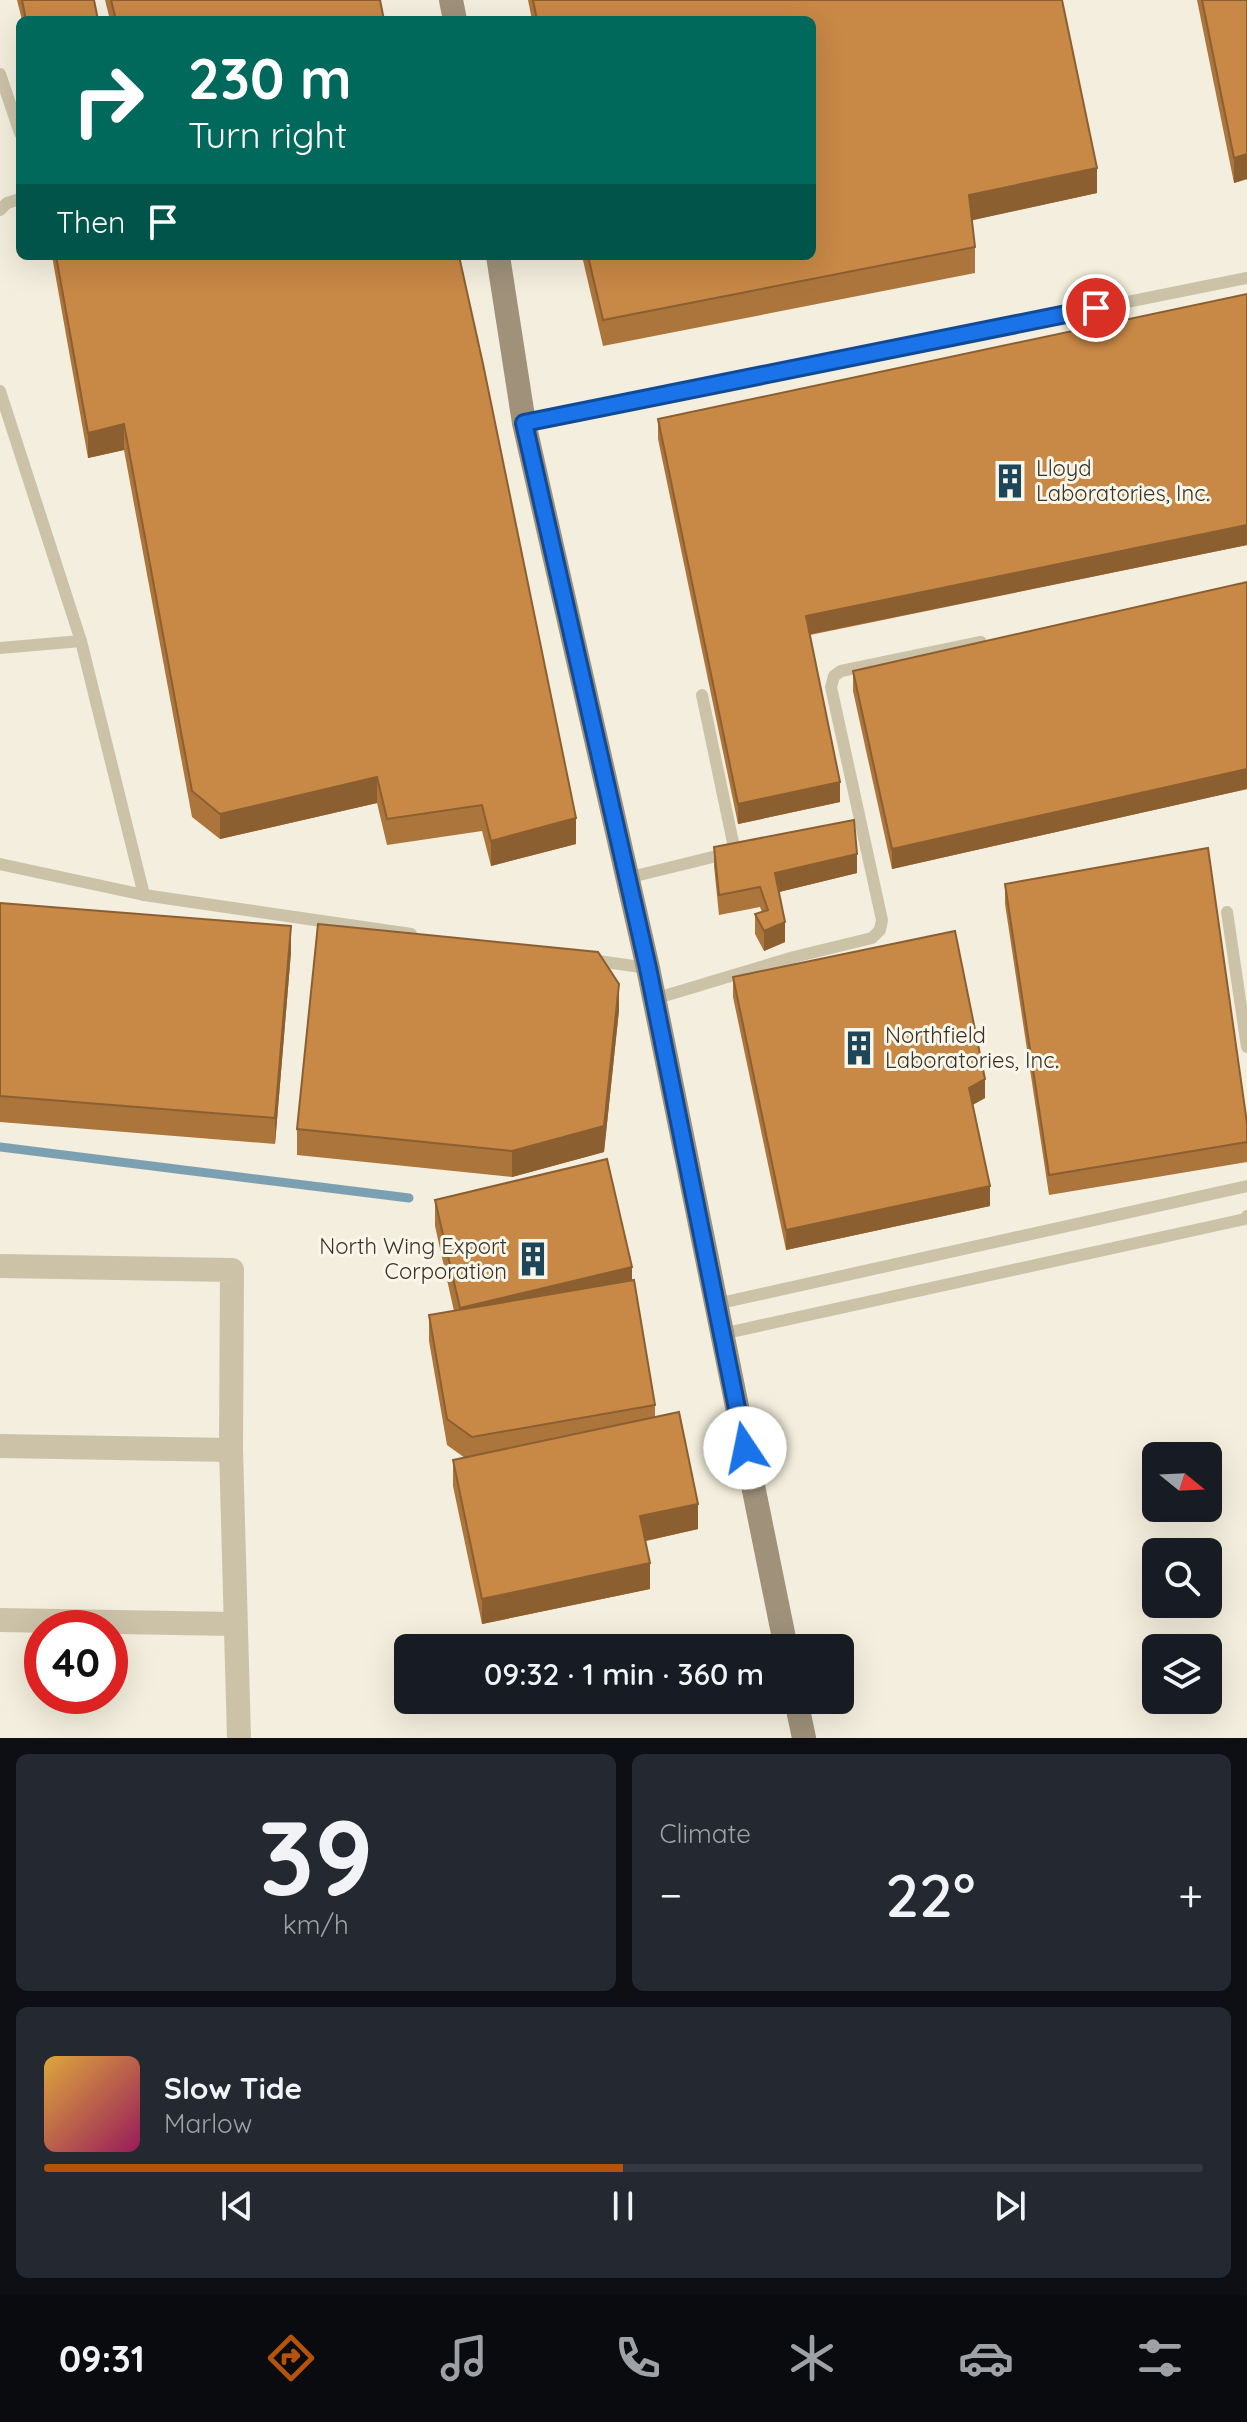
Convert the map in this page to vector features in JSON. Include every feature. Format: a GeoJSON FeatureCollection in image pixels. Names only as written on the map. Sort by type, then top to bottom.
{"type":"FeatureCollection","features":[{"type":"Feature","properties":{"kind":"street"},"geometry":{"type":"LineString","coordinates":[[499,260],[524,423],[648,968],[783,1634]]}},
{"type":"Feature","properties":{"kind":"street"},"geometry":{"type":"LineString","coordinates":[[0,1266],[232,1270],[231,1450],[239,1738]]}},
{"type":"Feature","properties":{"kind":"street"},"geometry":{"type":"LineString","coordinates":[[0,1446],[231,1450]]}},
{"type":"Feature","properties":{"kind":"street"},"geometry":{"type":"LineString","coordinates":[[0,1620],[234,1624]]}},
{"type":"Feature","properties":{"kind":"street"},"geometry":{"type":"LineString","coordinates":[[799,1714],[804,1738]]}},
{"type":"Feature","properties":{"kind":"lane"},"geometry":{"type":"LineString","coordinates":[[0,74],[16,121]]}},
{"type":"Feature","properties":{"kind":"lane"},"geometry":{"type":"LineString","coordinates":[[524,423],[1247,278]]}},
{"type":"Feature","properties":{"kind":"lane"},"geometry":{"type":"LineString","coordinates":[[0,391],[81,641],[144,895]]}},
{"type":"Feature","properties":{"kind":"lane"},"geometry":{"type":"LineString","coordinates":[[654,999],[794,957],[872,938],[880,930],[882,920],[831,687],[834,676],[841,671],[997,639]]}},
{"type":"Feature","properties":{"kind":"lane"},"geometry":{"type":"LineString","coordinates":[[0,648],[81,641]]}},
{"type":"Feature","properties":{"kind":"lane"},"geometry":{"type":"LineString","coordinates":[[702,695],[735,852]]}},
{"type":"Feature","properties":{"kind":"lane"},"geometry":{"type":"LineString","coordinates":[[843,825],[859,821]]}},
{"type":"Feature","properties":{"kind":"lane"},"geometry":{"type":"LineString","coordinates":[[627,878],[750,848]]}},
{"type":"Feature","properties":{"kind":"lane"},"geometry":{"type":"LineString","coordinates":[[0,864],[144,895],[427,936]]}},
{"type":"Feature","properties":{"kind":"lane"},"geometry":{"type":"LineString","coordinates":[[1227,912],[1247,1047]]}},
{"type":"Feature","properties":{"kind":"lane"},"geometry":{"type":"LineString","coordinates":[[585,959],[648,968]]}},
{"type":"Feature","properties":{"kind":"lane"},"geometry":{"type":"LineString","coordinates":[[716,1304],[1247,1186]]}},
{"type":"Feature","properties":{"kind":"lane"},"geometry":{"type":"LineString","coordinates":[[722,1334],[1245,1219],[1247,1216]]}},
{"type":"Feature","properties":{"kind":"building"},"geometry":{"type":"Polygon","coordinates":[[[22,0],[94,0],[97,16],[25,16],[22,0]]]}},
{"type":"Feature","properties":{"kind":"building"},"geometry":{"type":"Polygon","coordinates":[[[111,0],[380,0],[383,16],[115,16],[111,0]]]}},
{"type":"Feature","properties":{"kind":"building"},"geometry":{"type":"Polygon","coordinates":[[[533,0],[1062,0],[1097,168],[969,195],[975,247],[603,320],[589,260],[816,260],[816,16],[536,16],[533,0]]]}},
{"type":"Feature","properties":{"kind":"building"},"geometry":{"type":"Polygon","coordinates":[[[1202,0],[1247,0],[1247,154],[1234,158],[1202,0]]]}},
{"type":"Feature","properties":{"kind":"building"},"geometry":{"type":"Polygon","coordinates":[[[57,260],[460,260],[576,818],[491,841],[482,805],[387,819],[377,777],[220,814],[192,791],[124,424],[88,433],[57,260]]]}},
{"type":"Feature","properties":{"kind":"building","name":"Lloyd Laboratories, Inc."},"geometry":{"type":"Polygon","coordinates":[[[1247,294],[1247,525],[806,616],[840,782],[738,804],[658,419],[1247,294]]]}},
{"type":"Feature","properties":{"kind":"building"},"geometry":{"type":"Polygon","coordinates":[[[1247,582],[1247,769],[892,849],[853,671],[1247,582]]]}},
{"type":"Feature","properties":{"kind":"building"},"geometry":{"type":"Polygon","coordinates":[[[854,820],[857,854],[775,873],[785,922],[764,931],[755,914],[768,910],[760,887],[719,895],[714,847],[854,820]]]}},
{"type":"Feature","properties":{"kind":"building"},"geometry":{"type":"Polygon","coordinates":[[[1208,848],[1247,1123],[1247,1142],[1049,1175],[1005,884],[1208,848]]]}},
{"type":"Feature","properties":{"kind":"building"},"geometry":{"type":"Polygon","coordinates":[[[0,903],[291,926],[275,1118],[0,1096],[0,903]]]}},
{"type":"Feature","properties":{"kind":"building"},"geometry":{"type":"Polygon","coordinates":[[[318,924],[598,952],[619,984],[604,1126],[512,1151],[297,1129],[318,924]]]}},
{"type":"Feature","properties":{"kind":"building","name":"Northfield Laboratories, Inc."},"geometry":{"type":"Polygon","coordinates":[[[955,931],[985,1079],[969,1088],[990,1186],[786,1230],[733,977],[955,931]]]}},
{"type":"Feature","properties":{"kind":"building","name":"North Wing Export Corporation"},"geometry":{"type":"Polygon","coordinates":[[[607,1159],[632,1267],[460,1308],[435,1200],[607,1159]]]}},
{"type":"Feature","properties":{"kind":"building"},"geometry":{"type":"Polygon","coordinates":[[[634,1280],[655,1405],[472,1437],[447,1419],[429,1315],[634,1280]]]}},
{"type":"Feature","properties":{"kind":"building"},"geometry":{"type":"Polygon","coordinates":[[[679,1412],[698,1504],[640,1516],[650,1563],[482,1599],[453,1460],[679,1412]]]}},
{"type":"Feature","properties":{"kind":"waterway"},"geometry":{"type":"LineString","coordinates":[[0,1147],[409,1198]]}},
{"type":"Feature","properties":{"kind":"place","name":"Lloyd Laboratories, Inc."},"geometry":{"type":"Point","coordinates":[1010,481]}},
{"type":"Feature","properties":{"kind":"place","name":"Northfield Laboratories, Inc."},"geometry":{"type":"Point","coordinates":[859,1048]}},
{"type":"Feature","properties":{"kind":"place","name":"North Wing Export Corporation"},"geometry":{"type":"Point","coordinates":[533,1259]}},
{"type":"Feature","properties":{"kind":"route"},"geometry":{"type":"LineString","coordinates":[[745,1448],[648,968],[524,423],[1096,308]]}}]}
